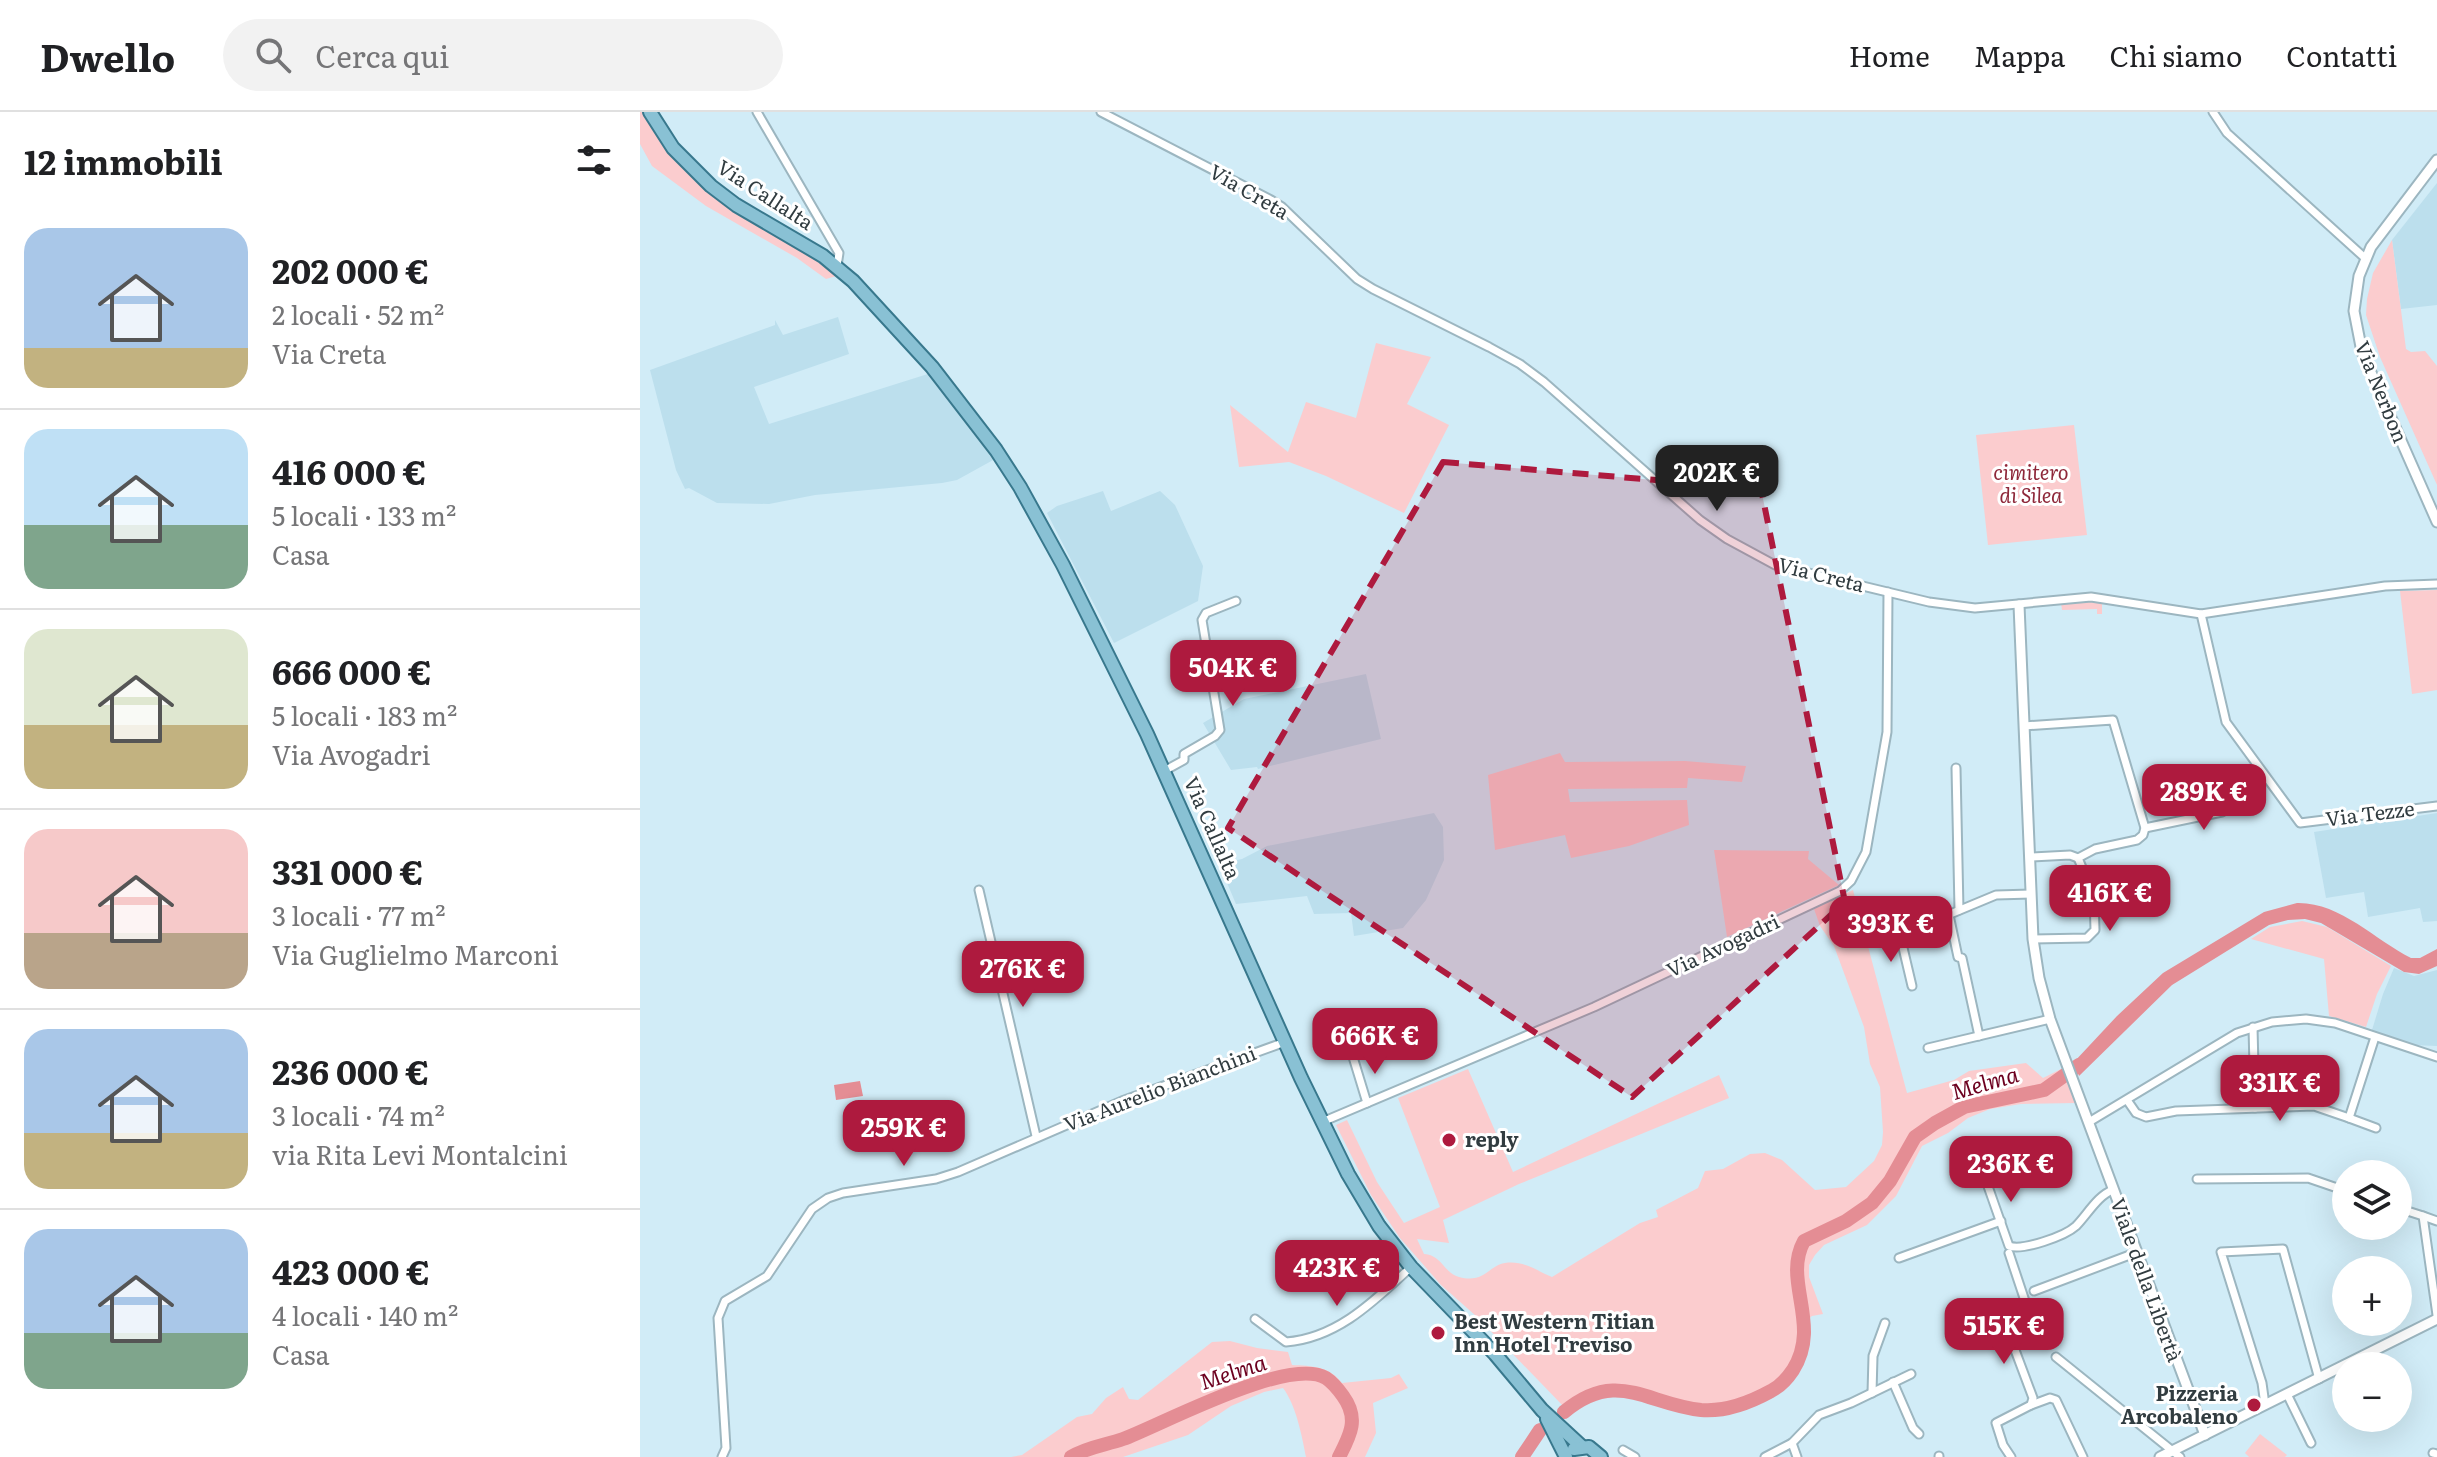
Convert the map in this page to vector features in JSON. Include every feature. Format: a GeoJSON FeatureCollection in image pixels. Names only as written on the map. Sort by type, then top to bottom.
{"type":"FeatureCollection","features":[{"type":"Feature","properties":{"kind":"main road","name":"Via Callalta"},"geometry":{"type":"LineString","coordinates":[[650,112],[673,148],[711,186],[736,205],[837,266],[932,367],[996,450],[1063,565],[1164,771],[1322,1122],[1379,1226],[1411,1267],[1495,1354],[1542,1410],[1581,1446],[1592,1448],[1601,1457]]}},
{"type":"Feature","properties":{"kind":"main road","name":"Via Callalta"},"geometry":{"type":"LineString","coordinates":[[1542,1410],[1566,1457]]}},
{"type":"Feature","properties":{"kind":"main road"},"geometry":{"type":"LineString","coordinates":[[1566,1457],[1581,1446]]}},
{"type":"Feature","properties":{"kind":"street","name":"Via Callalta"},"geometry":{"type":"LineString","coordinates":[[757,112],[839,253],[837,266]]}},
{"type":"Feature","properties":{"kind":"street","name":"Via Creta"},"geometry":{"type":"LineString","coordinates":[[1101,112],[1271,200],[1323,244],[1357,279],[1520,364],[1680,503],[1727,539],[1775,565],[1967,607],[2091,597],[2201,614],[2385,586],[2437,584]]}},
{"type":"Feature","properties":{"kind":"street"},"geometry":{"type":"LineString","coordinates":[[2213,112],[2227,133],[2365,258]]}},
{"type":"Feature","properties":{"kind":"street","name":"Via Nerbon"},"geometry":{"type":"LineString","coordinates":[[2437,160],[2385,226],[2365,258],[2354,301],[2358,338],[2437,522]]}},
{"type":"Feature","properties":{"kind":"street","name":"Via Avogadri"},"geometry":{"type":"LineString","coordinates":[[1322,1122],[1594,1007],[1840,891],[1851,881],[1866,852],[1887,732],[1888,592]]}},
{"type":"Feature","properties":{"kind":"street"},"geometry":{"type":"LineString","coordinates":[[1164,771],[1184,760],[1184,754],[1220,730],[1202,620],[1206,613],[1236,601]]}},
{"type":"Feature","properties":{"kind":"street","name":"Viale della Libertà"},"geometry":{"type":"LineString","coordinates":[[2019,605],[2033,939],[2039,978],[2050,1019],[2205,1435]]}},
{"type":"Feature","properties":{"kind":"street","name":"Via Tezze"},"geometry":{"type":"LineString","coordinates":[[2201,614],[2226,722],[2300,823],[2437,806]]}},
{"type":"Feature","properties":{"kind":"street"},"geometry":{"type":"LineString","coordinates":[[2024,726],[2113,720],[2145,828]]}},
{"type":"Feature","properties":{"kind":"street"},"geometry":{"type":"LineString","coordinates":[[1956,768],[1959,910]]}},
{"type":"Feature","properties":{"kind":"street"},"geometry":{"type":"LineString","coordinates":[[2078,858],[2095,849],[2137,840],[2145,828],[2222,812],[2222,797]]}},
{"type":"Feature","properties":{"kind":"street"},"geometry":{"type":"LineString","coordinates":[[2030,857],[2070,855],[2078,858],[2094,896],[2095,930],[2087,938],[2033,939]]}},
{"type":"Feature","properties":{"kind":"street","name":"Via Aurelio Bianchini"},"geometry":{"type":"LineString","coordinates":[[979,890],[1036,1136]]}},
{"type":"Feature","properties":{"kind":"street"},"geometry":{"type":"LineString","coordinates":[[1912,986],[1898,936],[1996,895],[2031,894]]}},
{"type":"Feature","properties":{"kind":"street"},"geometry":{"type":"LineString","coordinates":[[1949,915],[1979,1036]]}},
{"type":"Feature","properties":{"kind":"street"},"geometry":{"type":"LineString","coordinates":[[1928,1048],[2050,1019]]}},
{"type":"Feature","properties":{"kind":"street"},"geometry":{"type":"LineString","coordinates":[[2089,1122],[2237,1033],[2272,1022],[2306,1019],[2335,1023],[2437,1057]]}},
{"type":"Feature","properties":{"kind":"street"},"geometry":{"type":"LineString","coordinates":[[2253,1027],[2255,1108]]}},
{"type":"Feature","properties":{"kind":"street"},"geometry":{"type":"LineString","coordinates":[[2349,1118],[2375,1037]]}},
{"type":"Feature","properties":{"kind":"street","name":"Via Aurelio Bianchini"},"geometry":{"type":"LineString","coordinates":[[722,1457],[726,1448],[718,1318],[725,1301],[767,1276],[812,1209],[828,1198],[843,1193],[936,1179],[958,1172],[1122,1101],[1285,1042]]}},
{"type":"Feature","properties":{"kind":"street"},"geometry":{"type":"LineString","coordinates":[[1353,1057],[1367,1103]]}},
{"type":"Feature","properties":{"kind":"street"},"geometry":{"type":"LineString","coordinates":[[2127,1100],[2136,1113],[2146,1117],[2176,1111],[2314,1106],[2376,1128]]}},
{"type":"Feature","properties":{"kind":"street"},"geometry":{"type":"LineString","coordinates":[[1983,1172],[2031,1319],[2016,1332],[2012,1342],[2033,1398],[2031,1405]]}},
{"type":"Feature","properties":{"kind":"street"},"geometry":{"type":"LineString","coordinates":[[2197,1179],[2308,1178],[2332,1186]]}},
{"type":"Feature","properties":{"kind":"street"},"geometry":{"type":"LineString","coordinates":[[2009,1250],[2039,1243],[2072,1230],[2105,1193],[2113,1190]]}},
{"type":"Feature","properties":{"kind":"street"},"geometry":{"type":"LineString","coordinates":[[2412,1212],[2437,1221]]}},
{"type":"Feature","properties":{"kind":"street"},"geometry":{"type":"LineString","coordinates":[[2379,1352],[2437,1317],[2423,1216]]}},
{"type":"Feature","properties":{"kind":"street"},"geometry":{"type":"LineString","coordinates":[[1899,1258],[2001,1221]]}},
{"type":"Feature","properties":{"kind":"street"},"geometry":{"type":"LineString","coordinates":[[2265,1405],[2262,1383],[2221,1252],[2283,1249],[2319,1379]]}},
{"type":"Feature","properties":{"kind":"street"},"geometry":{"type":"LineString","coordinates":[[2034,1291],[2135,1253]]}},
{"type":"Feature","properties":{"kind":"street"},"geometry":{"type":"LineString","coordinates":[[1255,1319],[1286,1342],[1305,1340],[1360,1313],[1411,1267]]}},
{"type":"Feature","properties":{"kind":"street"},"geometry":{"type":"LineString","coordinates":[[1872,1393],[1873,1356],[1885,1323]]}},
{"type":"Feature","properties":{"kind":"street"},"geometry":{"type":"LineString","coordinates":[[2056,1357],[2176,1454]]}},
{"type":"Feature","properties":{"kind":"street"},"geometry":{"type":"LineString","coordinates":[[1765,1457],[1792,1443],[1819,1415],[1911,1374]]}},
{"type":"Feature","properties":{"kind":"street"},"geometry":{"type":"LineString","coordinates":[[2160,1457],[2176,1454],[2205,1435],[2332,1374]]}},
{"type":"Feature","properties":{"kind":"street"},"geometry":{"type":"LineString","coordinates":[[1893,1382],[1913,1428],[1919,1434]]}},
{"type":"Feature","properties":{"kind":"street"},"geometry":{"type":"LineString","coordinates":[[2287,1394],[2311,1443]]}},
{"type":"Feature","properties":{"kind":"street"},"geometry":{"type":"LineString","coordinates":[[2011,1457],[2003,1445],[1996,1423],[2050,1398],[2056,1400],[2083,1457]]}},
{"type":"Feature","properties":{"kind":"street"},"geometry":{"type":"LineString","coordinates":[[1792,1443],[1797,1457]]}},
{"type":"Feature","properties":{"kind":"street"},"geometry":{"type":"LineString","coordinates":[[1623,1450],[1635,1457]]}},
{"type":"Feature","properties":{"kind":"highlighted area"},"geometry":{"type":"Polygon","coordinates":[[[1443,462],[1761,489],[1845,902],[1632,1097],[1228,828],[1443,462]]]}},
{"type":"Feature","properties":{"kind":"shaded area"},"geometry":{"type":"Polygon","coordinates":[[[2437,183],[2437,305],[2401,309],[2392,240],[2437,183]]]}},
{"type":"Feature","properties":{"kind":"shaded area"},"geometry":{"type":"Polygon","coordinates":[[[838,317],[849,354],[754,387],[769,424],[931,373],[995,459],[957,480],[942,483],[815,495],[769,504],[717,503],[689,488],[685,489],[676,470],[650,370],[775,325],[775,320],[783,335],[838,317]]]}},
{"type":"Feature","properties":{"kind":"shaded area"},"geometry":{"type":"Polygon","coordinates":[[[1103,491],[1111,511],[1160,491],[1175,505],[1203,566],[1198,601],[1114,643],[1047,513],[1057,506],[1103,491]]]}},
{"type":"Feature","properties":{"kind":"shaded area"},"geometry":{"type":"Polygon","coordinates":[[[1366,674],[1381,739],[1258,769],[1231,770],[1203,723],[1244,699],[1366,674]]]}},
{"type":"Feature","properties":{"kind":"shaded area"},"geometry":{"type":"Polygon","coordinates":[[[1434,813],[1443,827],[1444,860],[1426,900],[1403,928],[1354,936],[1351,913],[1314,914],[1307,896],[1236,904],[1219,864],[1242,859],[1267,846],[1434,813]]]}},
{"type":"Feature","properties":{"kind":"shaded area"},"geometry":{"type":"Polygon","coordinates":[[[2437,813],[2437,921],[2423,922],[2420,908],[2368,917],[2364,892],[2326,898],[2314,832],[2437,813]]]}},
{"type":"Feature","properties":{"kind":"shaded area"},"geometry":{"type":"Polygon","coordinates":[[[2297,903],[2313,904],[2342,915],[2411,958],[2420,958],[2437,949],[2437,966],[2419,974],[2404,972],[2321,923],[2305,919],[2269,925],[2172,985],[2079,1076],[2074,1062],[2163,973],[2264,912],[2297,903]]]}},
{"type":"Feature","properties":{"kind":"shaded area"},"geometry":{"type":"Polygon","coordinates":[[[2394,968],[2414,976],[2437,970],[2437,1046],[2413,1045],[2372,1030],[2394,968]]]}},
{"type":"Feature","properties":{"kind":"shaded area"},"geometry":{"type":"Polygon","coordinates":[[[860,1081],[863,1096],[836,1100],[834,1085],[860,1081]]]}},
{"type":"Feature","properties":{"kind":"green space"},"geometry":{"type":"Polygon","coordinates":[[[640,112],[671,152],[840,275],[826,279],[797,258],[706,206],[652,166],[640,144],[640,112]]]}},
{"type":"Feature","properties":{"kind":"green space"},"geometry":{"type":"Polygon","coordinates":[[[2392,240],[2406,349],[2411,352],[2425,351],[2437,366],[2437,485],[2380,357],[2366,315],[2373,273],[2392,240]]]}},
{"type":"Feature","properties":{"kind":"green space"},"geometry":{"type":"Polygon","coordinates":[[[1376,343],[1431,357],[1407,404],[1449,425],[1404,513],[1289,462],[1239,467],[1230,405],[1288,452],[1306,402],[1356,418],[1376,343]]]}},
{"type":"Feature","properties":{"kind":"green space","name":"cimitero di Silea"},"geometry":{"type":"Polygon","coordinates":[[[2074,425],[2087,535],[1988,545],[1976,435],[2074,425]]]}},
{"type":"Feature","properties":{"kind":"green space"},"geometry":{"type":"Polygon","coordinates":[[[2437,590],[2437,690],[2412,694],[2400,591],[2437,590]]]}},
{"type":"Feature","properties":{"kind":"green space"},"geometry":{"type":"Polygon","coordinates":[[[2061,603],[2102,603],[2102,614],[2097,614],[2097,609],[2062,610],[2061,603]]]}},
{"type":"Feature","properties":{"kind":"green space"},"geometry":{"type":"Polygon","coordinates":[[[1560,753],[1565,762],[1685,761],[1746,766],[1742,782],[1688,778],[1687,788],[1568,789],[1570,802],[1687,800],[1689,825],[1629,846],[1571,858],[1565,835],[1495,850],[1488,775],[1560,753]]]}},
{"type":"Feature","properties":{"kind":"green space"},"geometry":{"type":"Polygon","coordinates":[[[1714,850],[1809,851],[1808,859],[1839,885],[1727,937],[1714,850]]]}},
{"type":"Feature","properties":{"kind":"green space"},"geometry":{"type":"Polygon","coordinates":[[[1853,890],[1907,1093],[1954,1080],[1969,1071],[2026,1063],[2043,1078],[2063,1068],[2076,1103],[2021,1104],[1990,1109],[1968,1118],[1948,1133],[1922,1146],[1896,1196],[1867,1225],[1824,1245],[1809,1265],[1809,1277],[1823,1314],[1807,1320],[1807,1336],[1800,1363],[1776,1390],[1749,1404],[1718,1413],[1688,1411],[1642,1397],[1612,1393],[1576,1405],[1579,1409],[1567,1410],[1476,1316],[1441,1285],[1400,1238],[1371,1195],[1336,1125],[1347,1120],[1377,1182],[1404,1223],[1440,1207],[1398,1098],[1468,1069],[1513,1172],[1719,1075],[1729,1098],[1519,1184],[1443,1220],[1449,1243],[1417,1239],[1424,1254],[1435,1257],[1459,1277],[1475,1278],[1499,1264],[1512,1262],[1552,1277],[1640,1223],[1658,1217],[1656,1210],[1698,1188],[1705,1171],[1723,1169],[1750,1154],[1765,1153],[1782,1160],[1815,1190],[1846,1187],[1874,1161],[1882,1145],[1880,1087],[1870,1064],[1864,1027],[1834,946],[1820,926],[1814,909],[1853,890]]]}},
{"type":"Feature","properties":{"kind":"green space"},"geometry":{"type":"Polygon","coordinates":[[[2302,921],[2327,927],[2391,966],[2366,1027],[2329,1016],[2324,959],[2251,939],[2270,927],[2302,921]]]}},
{"type":"Feature","properties":{"kind":"green space"},"geometry":{"type":"Polygon","coordinates":[[[1230,1341],[1288,1352],[1292,1365],[1326,1370],[1342,1383],[1391,1378],[1399,1374],[1408,1388],[1373,1403],[1376,1433],[1365,1457],[1306,1457],[1295,1412],[1283,1388],[1264,1392],[1231,1406],[1188,1435],[1123,1457],[1011,1457],[1022,1455],[1077,1417],[1092,1414],[1106,1398],[1123,1387],[1129,1399],[1138,1400],[1212,1342],[1230,1341]]]}},
{"type":"Feature","properties":{"kind":"green space"},"geometry":{"type":"Polygon","coordinates":[[[2260,1434],[2287,1455],[2249,1457],[2245,1453],[2260,1434]]]}},
{"type":"Feature","properties":{"kind":"waterway","name":"Melma"},"geometry":{"type":"LineString","coordinates":[[1564,1412],[1583,1399],[1616,1390],[1701,1410],[1728,1408],[1778,1387],[1793,1370],[1801,1353],[1804,1336],[1797,1272],[1798,1256],[1804,1241],[1846,1221],[1872,1203],[1890,1181],[1915,1137],[1935,1123],[1964,1107],[2044,1090],[2079,1065]]}},
{"type":"Feature","properties":{"kind":"waterway","name":"Melma"},"geometry":{"type":"LineString","coordinates":[[1071,1457],[1256,1384],[1284,1376],[1308,1374],[1326,1378],[1343,1396],[1351,1412],[1352,1426],[1339,1457]]}},
{"type":"Feature","properties":{"kind":"waterway","name":"Melma"},"geometry":{"type":"LineString","coordinates":[[1522,1457],[1540,1430]]}},
{"type":"Feature","properties":{"kind":"place","name":"reply"},"geometry":{"type":"Point","coordinates":[1449,1140]}},
{"type":"Feature","properties":{"kind":"place","name":"Best Western Titian Inn Hotel Treviso"},"geometry":{"type":"Point","coordinates":[1438,1333]}},
{"type":"Feature","properties":{"kind":"place","name":"Pizzeria Arcobaleno"},"geometry":{"type":"Point","coordinates":[2254,1405]}}]}
